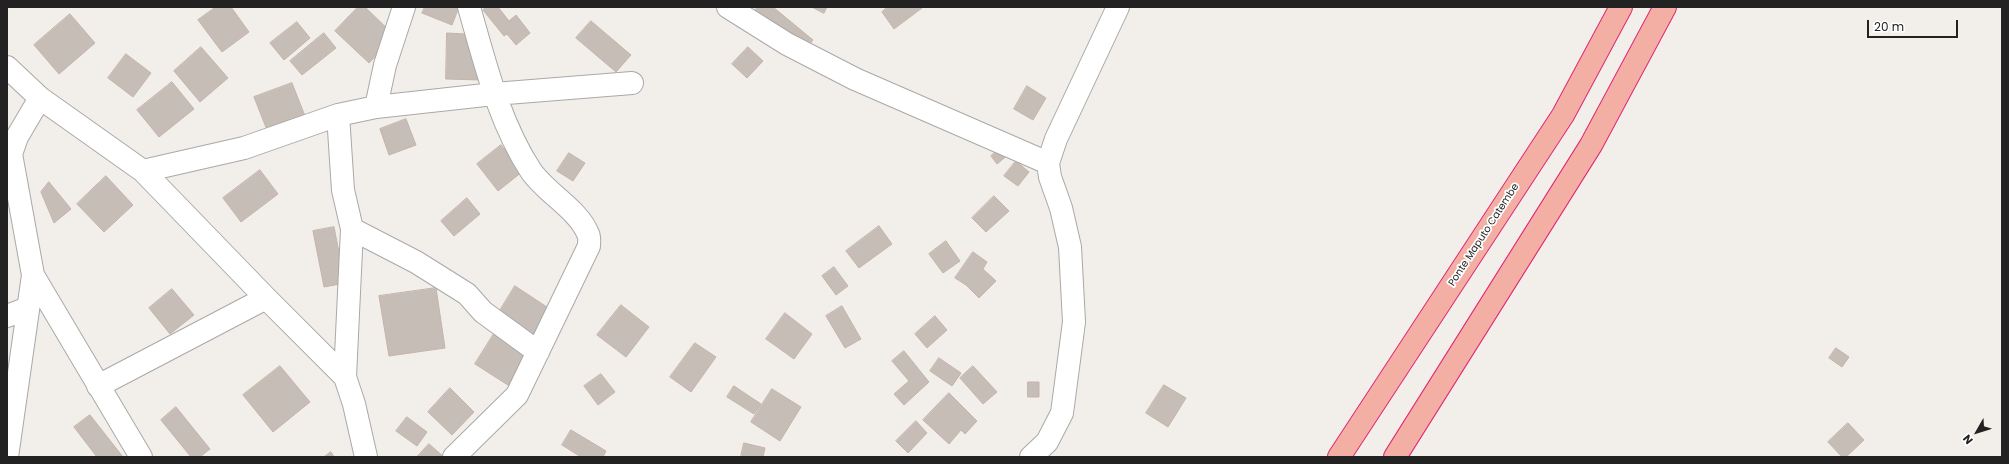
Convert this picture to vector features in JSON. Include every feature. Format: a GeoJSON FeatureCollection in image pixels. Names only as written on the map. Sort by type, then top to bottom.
{"type":"FeatureCollection","features":[{"type":"Feature","properties":{"kind":"highway","name":"Ponte Maputo Catembe"},"geometry":{"type":"LineString","coordinates":[[1339,457],[1563,115],[1621,7]]}},
{"type":"Feature","properties":{"kind":"highway"},"geometry":{"type":"LineString","coordinates":[[1395,457],[1591,145],[1665,7]]}},
{"type":"Feature","properties":{"kind":"street"},"geometry":{"type":"LineString","coordinates":[[376,107],[385,66],[404,7]]}},
{"type":"Feature","properties":{"kind":"street"},"geometry":{"type":"LineString","coordinates":[[454,457],[517,395],[589,246],[589,234],[575,215],[554,196],[532,172],[516,145],[494,94],[469,7]]}},
{"type":"Feature","properties":{"kind":"street"},"geometry":{"type":"LineString","coordinates":[[728,7],[787,44],[855,79],[1048,163]]}},
{"type":"Feature","properties":{"kind":"street"},"geometry":{"type":"LineString","coordinates":[[1031,457],[1047,442],[1062,412],[1074,322],[1070,247],[1061,208],[1050,177],[1048,163],[1056,139],[1118,7]]}},
{"type":"Feature","properties":{"kind":"street"},"geometry":{"type":"LineString","coordinates":[[7,67],[40,98],[143,171],[344,377]]}},
{"type":"Feature","properties":{"kind":"street"},"geometry":{"type":"LineString","coordinates":[[143,171],[244,148],[338,115],[376,107],[494,94],[632,83]]}},
{"type":"Feature","properties":{"kind":"street"},"geometry":{"type":"LineString","coordinates":[[7,457],[33,275],[11,154],[17,137],[40,98]]}},
{"type":"Feature","properties":{"kind":"street"},"geometry":{"type":"LineString","coordinates":[[338,115],[343,190],[352,229],[344,377],[354,404],[366,457]]}},
{"type":"Feature","properties":{"kind":"street"},"geometry":{"type":"LineString","coordinates":[[352,229],[416,262],[467,294],[483,312],[538,352]]}},
{"type":"Feature","properties":{"kind":"street"},"geometry":{"type":"LineString","coordinates":[[33,275],[141,457]]}},
{"type":"Feature","properties":{"kind":"street"},"geometry":{"type":"LineString","coordinates":[[98,386],[266,298]]}},
{"type":"Feature","properties":{"kind":"street"},"geometry":{"type":"LineString","coordinates":[[7,316],[28,308]]}},
{"type":"Feature","properties":{"kind":"building"},"geometry":{"type":"Polygon","coordinates":[[[216,7],[231,7],[249,32],[222,52],[198,20],[216,7]]]}},
{"type":"Feature","properties":{"kind":"building"},"geometry":{"type":"Polygon","coordinates":[[[358,7],[365,7],[395,36],[369,63],[335,31],[358,7]]]}},
{"type":"Feature","properties":{"kind":"building"},"geometry":{"type":"Polygon","coordinates":[[[425,7],[459,7],[452,25],[422,13],[425,7]]]}},
{"type":"Feature","properties":{"kind":"building"},"geometry":{"type":"Polygon","coordinates":[[[487,7],[498,7],[509,21],[516,15],[530,33],[516,45],[507,34],[504,36],[483,10],[487,7]]]}},
{"type":"Feature","properties":{"kind":"building"},"geometry":{"type":"Polygon","coordinates":[[[758,7],[773,7],[813,40],[804,51],[755,10],[758,7]]]}},
{"type":"Feature","properties":{"kind":"building"},"geometry":{"type":"Polygon","coordinates":[[[812,7],[827,7],[824,13],[812,7]]]}},
{"type":"Feature","properties":{"kind":"building"},"geometry":{"type":"Polygon","coordinates":[[[888,7],[922,8],[894,29],[882,12],[888,7]]]}},
{"type":"Feature","properties":{"kind":"building"},"geometry":{"type":"Polygon","coordinates":[[[70,14],[95,43],[59,74],[34,45],[70,14]]]}},
{"type":"Feature","properties":{"kind":"building"},"geometry":{"type":"Polygon","coordinates":[[[591,21],[631,55],[616,72],[576,38],[591,21]]]}},
{"type":"Feature","properties":{"kind":"building"},"geometry":{"type":"Polygon","coordinates":[[[297,22],[310,38],[284,60],[270,43],[297,22]]]}},
{"type":"Feature","properties":{"kind":"building"},"geometry":{"type":"Polygon","coordinates":[[[324,33],[336,48],[302,75],[290,61],[324,33]]]}},
{"type":"Feature","properties":{"kind":"building"},"geometry":{"type":"Polygon","coordinates":[[[447,33],[482,35],[481,80],[446,79],[447,33]]]}},
{"type":"Feature","properties":{"kind":"building"},"geometry":{"type":"Polygon","coordinates":[[[201,47],[228,78],[200,102],[174,71],[201,47]]]}},
{"type":"Feature","properties":{"kind":"building"},"geometry":{"type":"Polygon","coordinates":[[[748,47],[763,61],[747,78],[732,64],[748,47]]]}},
{"type":"Feature","properties":{"kind":"building"},"geometry":{"type":"Polygon","coordinates":[[[126,54],[151,73],[133,97],[108,78],[126,54]]]}},
{"type":"Feature","properties":{"kind":"building"},"geometry":{"type":"Polygon","coordinates":[[[172,82],[194,109],[159,137],[137,110],[172,82]]]}},
{"type":"Feature","properties":{"kind":"building"},"geometry":{"type":"Polygon","coordinates":[[[292,83],[305,116],[267,130],[254,97],[292,83]]]}},
{"type":"Feature","properties":{"kind":"building"},"geometry":{"type":"Polygon","coordinates":[[[1027,86],[1046,98],[1033,120],[1014,109],[1027,86]]]}},
{"type":"Feature","properties":{"kind":"building"},"geometry":{"type":"Polygon","coordinates":[[[406,119],[416,145],[389,155],[380,129],[406,119]]]}},
{"type":"Feature","properties":{"kind":"building"},"geometry":{"type":"Polygon","coordinates":[[[501,145],[522,172],[498,191],[477,164],[501,145]]]}},
{"type":"Feature","properties":{"kind":"building"},"geometry":{"type":"Polygon","coordinates":[[[1003,146],[1009,154],[997,164],[991,156],[1003,146]]]}},
{"type":"Feature","properties":{"kind":"building"},"geometry":{"type":"Polygon","coordinates":[[[569,153],[585,163],[573,181],[557,171],[569,153]]]}},
{"type":"Feature","properties":{"kind":"building"},"geometry":{"type":"Polygon","coordinates":[[[1016,161],[1029,172],[1018,186],[1004,176],[1016,161]]]}},
{"type":"Feature","properties":{"kind":"building"},"geometry":{"type":"Polygon","coordinates":[[[260,170],[278,194],[241,222],[223,198],[260,170]]]}},
{"type":"Feature","properties":{"kind":"building"},"geometry":{"type":"Polygon","coordinates":[[[106,176],[133,205],[104,232],[77,204],[106,176]]]}},
{"type":"Feature","properties":{"kind":"building"},"geometry":{"type":"Polygon","coordinates":[[[49,182],[71,209],[54,223],[41,192],[49,182]]]}},
{"type":"Feature","properties":{"kind":"building"},"geometry":{"type":"Polygon","coordinates":[[[994,196],[1009,211],[986,232],[972,218],[994,196]]]}},
{"type":"Feature","properties":{"kind":"building"},"geometry":{"type":"Polygon","coordinates":[[[467,198],[480,214],[454,236],[441,221],[467,198]]]}},
{"type":"Feature","properties":{"kind":"building"},"geometry":{"type":"Polygon","coordinates":[[[879,226],[892,244],[859,268],[846,251],[879,226]]]}},
{"type":"Feature","properties":{"kind":"building"},"geometry":{"type":"Polygon","coordinates":[[[334,227],[345,283],[324,287],[313,231],[334,227]]]}},
{"type":"Feature","properties":{"kind":"building"},"geometry":{"type":"Polygon","coordinates":[[[946,241],[960,261],[943,273],[929,254],[946,241]]]}},
{"type":"Feature","properties":{"kind":"building"},"geometry":{"type":"Polygon","coordinates":[[[973,252],[987,262],[983,269],[996,281],[979,298],[966,285],[955,278],[973,252]]]}},
{"type":"Feature","properties":{"kind":"building"},"geometry":{"type":"Polygon","coordinates":[[[834,267],[848,286],[836,295],[822,276],[834,267]]]}},
{"type":"Feature","properties":{"kind":"building"},"geometry":{"type":"Polygon","coordinates":[[[515,286],[550,309],[530,339],[496,317],[515,286]]]}},
{"type":"Feature","properties":{"kind":"building"},"geometry":{"type":"Polygon","coordinates":[[[436,288],[445,348],[389,356],[379,296],[436,288]]]}},
{"type":"Feature","properties":{"kind":"building"},"geometry":{"type":"Polygon","coordinates":[[[172,289],[194,315],[170,334],[149,308],[172,289]]]}},
{"type":"Feature","properties":{"kind":"building"},"geometry":{"type":"Polygon","coordinates":[[[621,305],[649,327],[626,357],[597,335],[621,305]]]}},
{"type":"Feature","properties":{"kind":"building"},"geometry":{"type":"Polygon","coordinates":[[[842,306],[861,339],[845,348],[826,316],[842,306]]]}},
{"type":"Feature","properties":{"kind":"building"},"geometry":{"type":"Polygon","coordinates":[[[785,313],[812,334],[794,359],[766,339],[785,313]]]}},
{"type":"Feature","properties":{"kind":"building"},"geometry":{"type":"Polygon","coordinates":[[[935,316],[947,330],[927,348],[915,334],[935,316]]]}},
{"type":"Feature","properties":{"kind":"building"},"geometry":{"type":"Polygon","coordinates":[[[495,332],[531,356],[511,387],[475,364],[495,332]]]}},
{"type":"Feature","properties":{"kind":"building"},"geometry":{"type":"Polygon","coordinates":[[[695,343],[716,357],[691,392],[670,377],[695,343]]]}},
{"type":"Feature","properties":{"kind":"building"},"geometry":{"type":"Polygon","coordinates":[[[1836,348],[1849,357],[1842,367],[1829,358],[1836,348]]]}},
{"type":"Feature","properties":{"kind":"building"},"geometry":{"type":"Polygon","coordinates":[[[904,351],[929,382],[904,405],[894,394],[909,381],[892,361],[904,351]]]}},
{"type":"Feature","properties":{"kind":"building"},"geometry":{"type":"Polygon","coordinates":[[[939,358],[961,373],[952,386],[930,371],[939,358]]]}},
{"type":"Feature","properties":{"kind":"building"},"geometry":{"type":"Polygon","coordinates":[[[280,366],[310,402],[273,432],[243,395],[280,366]]]}},
{"type":"Feature","properties":{"kind":"building"},"geometry":{"type":"Polygon","coordinates":[[[973,366],[997,392],[983,404],[960,378],[973,366]]]}},
{"type":"Feature","properties":{"kind":"building"},"geometry":{"type":"Polygon","coordinates":[[[601,374],[615,392],[598,405],[584,386],[601,374]]]}},
{"type":"Feature","properties":{"kind":"building"},"geometry":{"type":"Polygon","coordinates":[[[1028,382],[1039,382],[1039,397],[1028,397],[1028,382]]]}},
{"type":"Feature","properties":{"kind":"building"},"geometry":{"type":"Polygon","coordinates":[[[1164,385],[1186,398],[1168,427],[1146,413],[1164,385]]]}},
{"type":"Feature","properties":{"kind":"building"},"geometry":{"type":"Polygon","coordinates":[[[734,386],[761,404],[754,414],[727,397],[734,386]]]}},
{"type":"Feature","properties":{"kind":"building"},"geometry":{"type":"Polygon","coordinates":[[[450,388],[474,412],[452,435],[428,412],[450,388]]]}},
{"type":"Feature","properties":{"kind":"building"},"geometry":{"type":"Polygon","coordinates":[[[772,389],[801,407],[780,441],[751,422],[772,389]]]}},
{"type":"Feature","properties":{"kind":"building"},"geometry":{"type":"Polygon","coordinates":[[[949,393],[977,421],[965,434],[961,430],[949,444],[923,420],[949,393]]]}},
{"type":"Feature","properties":{"kind":"building"},"geometry":{"type":"Polygon","coordinates":[[[176,407],[210,449],[200,457],[191,457],[161,420],[176,407]]]}},
{"type":"Feature","properties":{"kind":"building"},"geometry":{"type":"Polygon","coordinates":[[[90,415],[123,457],[97,457],[74,427],[90,415]]]}},
{"type":"Feature","properties":{"kind":"building"},"geometry":{"type":"Polygon","coordinates":[[[407,417],[427,432],[417,446],[396,431],[407,417]]]}},
{"type":"Feature","properties":{"kind":"building"},"geometry":{"type":"Polygon","coordinates":[[[916,421],[927,433],[908,453],[896,441],[916,421]]]}},
{"type":"Feature","properties":{"kind":"building"},"geometry":{"type":"Polygon","coordinates":[[[1848,423],[1864,440],[1846,457],[1842,457],[1828,442],[1848,423]]]}},
{"type":"Feature","properties":{"kind":"building"},"geometry":{"type":"Polygon","coordinates":[[[571,430],[606,451],[603,457],[581,457],[562,445],[571,430]]]}},
{"type":"Feature","properties":{"kind":"building"},"geometry":{"type":"Polygon","coordinates":[[[744,443],[765,448],[763,457],[741,457],[744,443]]]}},
{"type":"Feature","properties":{"kind":"building"},"geometry":{"type":"Polygon","coordinates":[[[429,444],[444,457],[417,457],[429,444]]]}},
{"type":"Feature","properties":{"kind":"building"},"geometry":{"type":"Polygon","coordinates":[[[331,452],[334,457],[324,457],[331,452]]]}}]}
